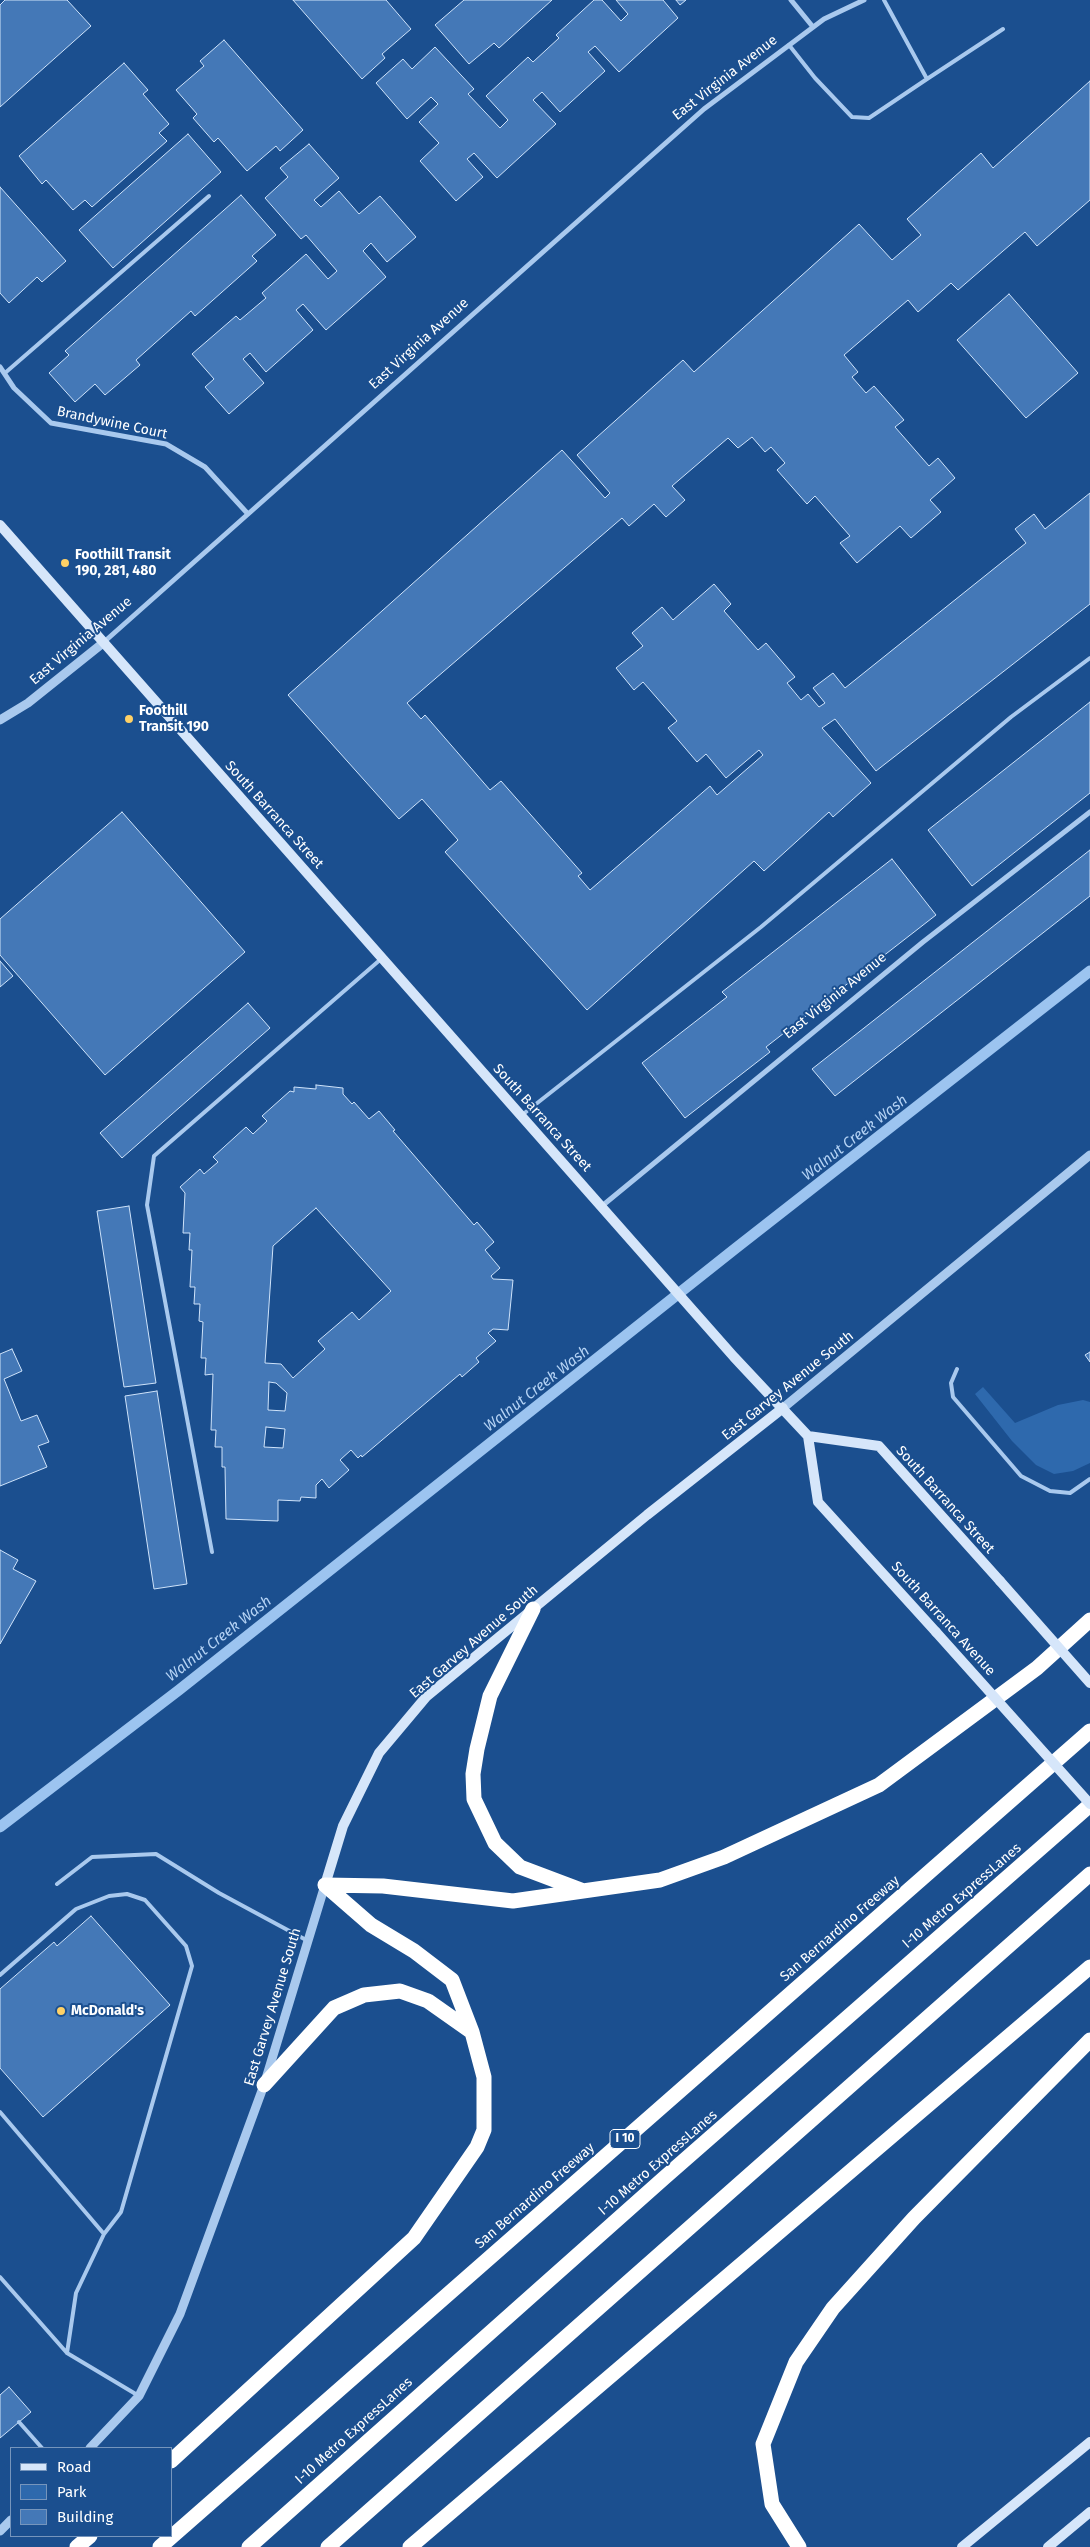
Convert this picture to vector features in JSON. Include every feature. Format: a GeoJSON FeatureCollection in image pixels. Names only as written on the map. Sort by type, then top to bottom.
{"type":"FeatureCollection","features":[{"type":"Feature","properties":{"kind":"highway"},"geometry":{"type":"LineString","coordinates":[[533,1609],[490,1696],[473,1774],[474,1799],[495,1844],[520,1867],[582,1890]]}},
{"type":"Feature","properties":{"kind":"highway"},"geometry":{"type":"LineString","coordinates":[[325,1885],[383,1886],[513,1901],[669,1877],[724,1857],[879,1785],[1037,1668],[1090,1620]]}},
{"type":"Feature","properties":{"kind":"highway","name":"San Bernardino Freeway"},"geometry":{"type":"LineString","coordinates":[[172,2536],[1090,1731]]}},
{"type":"Feature","properties":{"kind":"highway","name":"I-10 Metro ExpressLanes"},"geometry":{"type":"LineString","coordinates":[[249,2547],[664,2178],[1090,1804]]}},
{"type":"Feature","properties":{"kind":"highway"},"geometry":{"type":"LineString","coordinates":[[328,2547],[1090,1874]]}},
{"type":"Feature","properties":{"kind":"highway"},"geometry":{"type":"LineString","coordinates":[[172,2460],[414,2238],[477,2147],[484,2130],[484,2077],[472,2032],[452,1980],[414,1951],[371,1925],[325,1885]]}},
{"type":"Feature","properties":{"kind":"highway"},"geometry":{"type":"LineString","coordinates":[[410,2547],[1090,1967]]}},
{"type":"Feature","properties":{"kind":"highway"},"geometry":{"type":"LineString","coordinates":[[264,2085],[334,2008],[364,1995],[400,1991],[428,2001],[472,2032]]}},
{"type":"Feature","properties":{"kind":"highway"},"geometry":{"type":"LineString","coordinates":[[799,2547],[772,2504],[763,2444],[796,2362],[833,2308],[914,2218],[1090,2040]]}},
{"type":"Feature","properties":{"kind":"highway"},"geometry":{"type":"LineString","coordinates":[[77,2547],[89,2537]]}},
{"type":"Feature","properties":{"kind":"highway","name":"San Bernardino Freeway"},"geometry":{"type":"LineString","coordinates":[[160,2547],[171,2537]]}},
{"type":"Feature","properties":{"kind":"main road","name":"South Barranca Street"},"geometry":{"type":"LineString","coordinates":[[0,525],[734,1357],[808,1436],[878,1446],[1090,1683]]}},
{"type":"Feature","properties":{"kind":"main road","name":"East Garvey Avenue South"},"geometry":{"type":"LineString","coordinates":[[325,1885],[344,1826],[379,1752],[426,1697],[647,1515],[783,1408]]}},
{"type":"Feature","properties":{"kind":"main road","name":"South Barranca Avenue"},"geometry":{"type":"LineString","coordinates":[[808,1436],[818,1502],[1090,1804]]}},
{"type":"Feature","properties":{"kind":"main road"},"geometry":{"type":"LineString","coordinates":[[962,2547],[1090,2442]]}},
{"type":"Feature","properties":{"kind":"main road"},"geometry":{"type":"LineString","coordinates":[[1048,2547],[1090,2512]]}},
{"type":"Feature","properties":{"kind":"street"},"geometry":{"type":"LineString","coordinates":[[792,0],[813,27]]}},
{"type":"Feature","properties":{"kind":"street","name":"East Virginia Avenue"},"geometry":{"type":"LineString","coordinates":[[0,720],[28,703],[103,643],[704,109],[824,19],[864,0]]}},
{"type":"Feature","properties":{"kind":"street","name":"Brandywine Court"},"geometry":{"type":"LineString","coordinates":[[0,367],[14,388],[51,423],[166,444],[204,467],[248,514]]}},
{"type":"Feature","properties":{"kind":"street","name":"East Virginia Avenue"},"geometry":{"type":"LineString","coordinates":[[602,1206],[916,948],[1090,812]]}},
{"type":"Feature","properties":{"kind":"street","name":"East Garvey Avenue South"},"geometry":{"type":"LineString","coordinates":[[783,1408],[1090,1155]]}},
{"type":"Feature","properties":{"kind":"street","name":"East Garvey Avenue South"},"geometry":{"type":"LineString","coordinates":[[91,2447],[139,2396],[180,2314],[264,2085],[325,1885]]}},
{"type":"Feature","properties":{"kind":"street"},"geometry":{"type":"LineString","coordinates":[[0,2530],[10,2521]]}},
{"type":"Feature","properties":{"kind":"lane"},"geometry":{"type":"LineString","coordinates":[[884,0],[927,79]]}},
{"type":"Feature","properties":{"kind":"lane"},"geometry":{"type":"LineString","coordinates":[[789,45],[815,78],[852,117],[869,118],[1003,29]]}},
{"type":"Feature","properties":{"kind":"lane"},"geometry":{"type":"LineString","coordinates":[[5,373],[209,196]]}},
{"type":"Feature","properties":{"kind":"lane"},"geometry":{"type":"LineString","coordinates":[[522,1115],[753,933],[1011,717],[1090,658]]}},
{"type":"Feature","properties":{"kind":"lane"},"geometry":{"type":"LineString","coordinates":[[212,1552],[147,1205],[154,1156],[382,958]]}},
{"type":"Feature","properties":{"kind":"lane"},"geometry":{"type":"LineString","coordinates":[[957,1368],[951,1383],[953,1397],[1021,1476],[1050,1491],[1070,1493],[1090,1479]]}},
{"type":"Feature","properties":{"kind":"lane"},"geometry":{"type":"LineString","coordinates":[[57,1884],[92,1857],[156,1854],[219,1893],[308,1941]]}},
{"type":"Feature","properties":{"kind":"lane"},"geometry":{"type":"LineString","coordinates":[[0,1975],[76,1909],[109,1896],[127,1894],[145,1900],[186,1946],[192,1966],[121,2212],[104,2234],[76,2293],[67,2353]]}},
{"type":"Feature","properties":{"kind":"lane"},"geometry":{"type":"LineString","coordinates":[[0,2112],[104,2234]]}},
{"type":"Feature","properties":{"kind":"lane"},"geometry":{"type":"LineString","coordinates":[[0,2277],[67,2353],[139,2396]]}},
{"type":"Feature","properties":{"kind":"lane"},"geometry":{"type":"LineString","coordinates":[[18,2422],[41,2447]]}},
{"type":"Feature","properties":{"kind":"green space"},"geometry":{"type":"Polygon","coordinates":[[[983,1387],[1015,1423],[1058,1405],[1083,1400],[1090,1402],[1090,1463],[1073,1471],[1054,1474],[1036,1465],[1012,1441],[975,1394],[983,1387]]]}},
{"type":"Feature","properties":{"kind":"building"},"geometry":{"type":"Polygon","coordinates":[[[5,0],[67,0],[91,26],[0,107],[0,5],[5,0]]]}},
{"type":"Feature","properties":{"kind":"building"},"geometry":{"type":"Polygon","coordinates":[[[293,0],[386,0],[411,29],[382,54],[385,58],[362,79],[293,0]]]}},
{"type":"Feature","properties":{"kind":"building"},"geometry":{"type":"Polygon","coordinates":[[[464,0],[552,0],[499,48],[494,43],[469,64],[435,25],[464,0]]]}},
{"type":"Feature","properties":{"kind":"building"},"geometry":{"type":"Polygon","coordinates":[[[594,0],[602,0],[621,21],[628,14],[616,0],[663,0],[678,18],[619,72],[595,46],[588,52],[605,71],[560,112],[542,92],[533,100],[556,124],[497,178],[474,153],[467,159],[483,177],[456,201],[420,161],[439,143],[419,122],[438,104],[431,97],[407,119],[376,83],[403,59],[412,69],[435,47],[474,89],[468,94],[500,128],[508,120],[486,96],[528,57],[533,62],[559,38],[556,35],[594,0]]]}},
{"type":"Feature","properties":{"kind":"building"},"geometry":{"type":"Polygon","coordinates":[[[676,0],[686,0],[680,5],[676,0]]]}},
{"type":"Feature","properties":{"kind":"building"},"geometry":{"type":"Polygon","coordinates":[[[224,40],[303,130],[280,151],[276,146],[247,171],[218,138],[214,142],[193,118],[197,114],[176,90],[204,66],[200,61],[224,40]]]}},
{"type":"Feature","properties":{"kind":"building"},"geometry":{"type":"Polygon","coordinates":[[[124,63],[148,90],[143,94],[169,124],[159,133],[167,141],[92,207],[85,200],[73,210],[46,180],[42,184],[19,156],[124,63]]]}},
{"type":"Feature","properties":{"kind":"building"},"geometry":{"type":"Polygon","coordinates":[[[1090,81],[1090,200],[1037,246],[1025,232],[958,290],[951,283],[918,312],[908,300],[844,355],[858,372],[852,377],[866,393],[874,386],[904,420],[895,427],[929,466],[938,458],[955,478],[930,500],[941,512],[911,538],[900,526],[857,563],[840,543],[850,536],[815,496],[807,504],[777,470],[785,463],[771,447],[765,452],[752,437],[738,448],[728,438],[672,486],[685,500],[666,517],[654,504],[629,526],[622,518],[407,703],[421,719],[425,715],[490,790],[501,781],[582,873],[578,876],[590,890],[710,786],[717,795],[763,755],[759,750],[726,778],[706,754],[697,762],[668,728],[677,721],[643,682],[634,690],[616,668],[643,646],[632,633],[662,607],[673,620],[714,584],[731,604],[724,611],[758,650],[766,643],[795,677],[787,683],[801,700],[808,694],[819,707],[825,703],[813,688],[833,673],[845,688],[1026,543],[1015,529],[1034,514],[1045,529],[1090,493],[1090,604],[876,771],[835,719],[822,728],[871,783],[833,817],[829,812],[764,871],[754,861],[587,1010],[445,852],[458,840],[422,799],[399,819],[288,695],[562,450],[605,498],[610,493],[577,455],[683,360],[694,372],[859,224],[892,260],[921,235],[907,219],[981,153],[993,168],[1090,81]]]}},
{"type":"Feature","properties":{"kind":"building"},"geometry":{"type":"Polygon","coordinates":[[[188,134],[221,172],[113,268],[79,230],[188,134]]]}},
{"type":"Feature","properties":{"kind":"building"},"geometry":{"type":"Polygon","coordinates":[[[309,144],[339,178],[314,200],[321,207],[339,191],[359,214],[380,196],[416,237],[387,262],[371,243],[363,251],[386,277],[326,330],[303,304],[296,310],[313,330],[266,372],[250,353],[243,359],[264,383],[229,414],[205,387],[214,379],[192,354],[236,316],[240,320],[266,298],[262,293],[306,254],[328,279],[337,271],[306,235],[301,239],[265,198],[288,177],[280,168],[309,144]]]}},
{"type":"Feature","properties":{"kind":"building"},"geometry":{"type":"Polygon","coordinates":[[[0,187],[66,261],[42,282],[37,277],[9,303],[0,293],[0,187]]]}},
{"type":"Feature","properties":{"kind":"building"},"geometry":{"type":"Polygon","coordinates":[[[241,195],[276,235],[252,256],[257,261],[195,316],[191,311],[136,360],[140,365],[105,395],[95,384],[75,402],[49,373],[69,355],[65,351],[241,195]]]}},
{"type":"Feature","properties":{"kind":"building"},"geometry":{"type":"Polygon","coordinates":[[[1009,294],[1078,373],[1026,418],[957,340],[1009,294]]]}},
{"type":"Feature","properties":{"kind":"building"},"geometry":{"type":"Polygon","coordinates":[[[1090,702],[1090,793],[972,886],[928,830],[1090,702]]]}},
{"type":"Feature","properties":{"kind":"building"},"geometry":{"type":"Polygon","coordinates":[[[122,812],[245,952],[105,1075],[0,955],[0,919],[122,812]]]}},
{"type":"Feature","properties":{"kind":"building"},"geometry":{"type":"Polygon","coordinates":[[[1090,850],[1090,896],[835,1096],[812,1069],[1090,850]]]}},
{"type":"Feature","properties":{"kind":"building"},"geometry":{"type":"Polygon","coordinates":[[[892,859],[936,915],[766,1047],[770,1052],[685,1118],[642,1063],[727,997],[722,992],[892,859]]]}},
{"type":"Feature","properties":{"kind":"building"},"geometry":{"type":"Polygon","coordinates":[[[0,961],[13,976],[0,987],[0,961]]]}},
{"type":"Feature","properties":{"kind":"building"},"geometry":{"type":"Polygon","coordinates":[[[248,1003],[270,1028],[122,1158],[100,1133],[248,1003]]]}},
{"type":"Feature","properties":{"kind":"building"},"geometry":{"type":"Polygon","coordinates":[[[316,1085],[343,1088],[343,1094],[352,1104],[354,1102],[369,1119],[379,1111],[395,1130],[393,1131],[474,1225],[477,1222],[494,1242],[485,1250],[500,1268],[491,1276],[493,1279],[513,1280],[508,1330],[493,1329],[488,1333],[496,1341],[476,1358],[479,1362],[462,1377],[460,1374],[362,1457],[361,1455],[358,1458],[351,1450],[340,1460],[349,1470],[329,1488],[322,1479],[316,1485],[316,1498],[301,1497],[300,1501],[278,1500],[278,1521],[226,1519],[225,1467],[222,1467],[222,1447],[215,1447],[216,1430],[211,1430],[213,1374],[205,1375],[206,1358],[201,1358],[203,1322],[199,1321],[200,1304],[194,1304],[195,1287],[190,1287],[192,1250],[189,1250],[190,1233],[183,1233],[185,1193],[180,1187],[200,1169],[204,1174],[218,1162],[213,1157],[246,1127],[253,1134],[267,1121],[262,1116],[290,1091],[294,1092],[294,1087],[316,1089],[316,1085]],[[316,1208],[273,1246],[265,1363],[281,1364],[293,1378],[325,1349],[318,1341],[352,1312],[359,1320],[391,1291],[316,1208]],[[269,1382],[268,1410],[285,1411],[287,1393],[276,1383],[269,1382]],[[266,1427],[264,1447],[283,1448],[285,1429],[266,1427]]]}},
{"type":"Feature","properties":{"kind":"building"},"geometry":{"type":"Polygon","coordinates":[[[129,1206],[156,1383],[124,1387],[97,1211],[129,1206]]]}},
{"type":"Feature","properties":{"kind":"building"},"geometry":{"type":"Polygon","coordinates":[[[12,1349],[22,1371],[4,1379],[21,1421],[37,1415],[49,1442],[38,1446],[47,1467],[0,1486],[0,1354],[12,1349]]]}},
{"type":"Feature","properties":{"kind":"building"},"geometry":{"type":"Polygon","coordinates":[[[1090,1352],[1090,1362],[1085,1355],[1090,1352]]]}},
{"type":"Feature","properties":{"kind":"building"},"geometry":{"type":"Polygon","coordinates":[[[157,1391],[187,1584],[154,1589],[125,1396],[157,1391]]]}},
{"type":"Feature","properties":{"kind":"building"},"geometry":{"type":"Polygon","coordinates":[[[0,1550],[18,1560],[13,1569],[36,1581],[0,1644],[0,1550]]]}},
{"type":"Feature","properties":{"kind":"building"},"geometry":{"type":"Polygon","coordinates":[[[91,1916],[170,2005],[43,2117],[0,2068],[0,1989],[54,1942],[57,1946],[91,1916]]]}},
{"type":"Feature","properties":{"kind":"building"},"geometry":{"type":"Polygon","coordinates":[[[9,2387],[31,2412],[0,2438],[0,2395],[9,2387]]]}},
{"type":"Feature","properties":{"kind":"waterway","name":"Walnut Creek Wash"},"geometry":{"type":"LineString","coordinates":[[0,1827],[179,1690],[736,1248],[1090,971]]}},
{"type":"Feature","properties":{"kind":"place","name":"Foothill Transit 190, 281, 480"},"geometry":{"type":"Point","coordinates":[65,563]}},
{"type":"Feature","properties":{"kind":"place","name":"Foothill Transit 190"},"geometry":{"type":"Point","coordinates":[129,719]}},
{"type":"Feature","properties":{"kind":"place","name":"McDonald's"},"geometry":{"type":"Point","coordinates":[61,2011]}}]}
